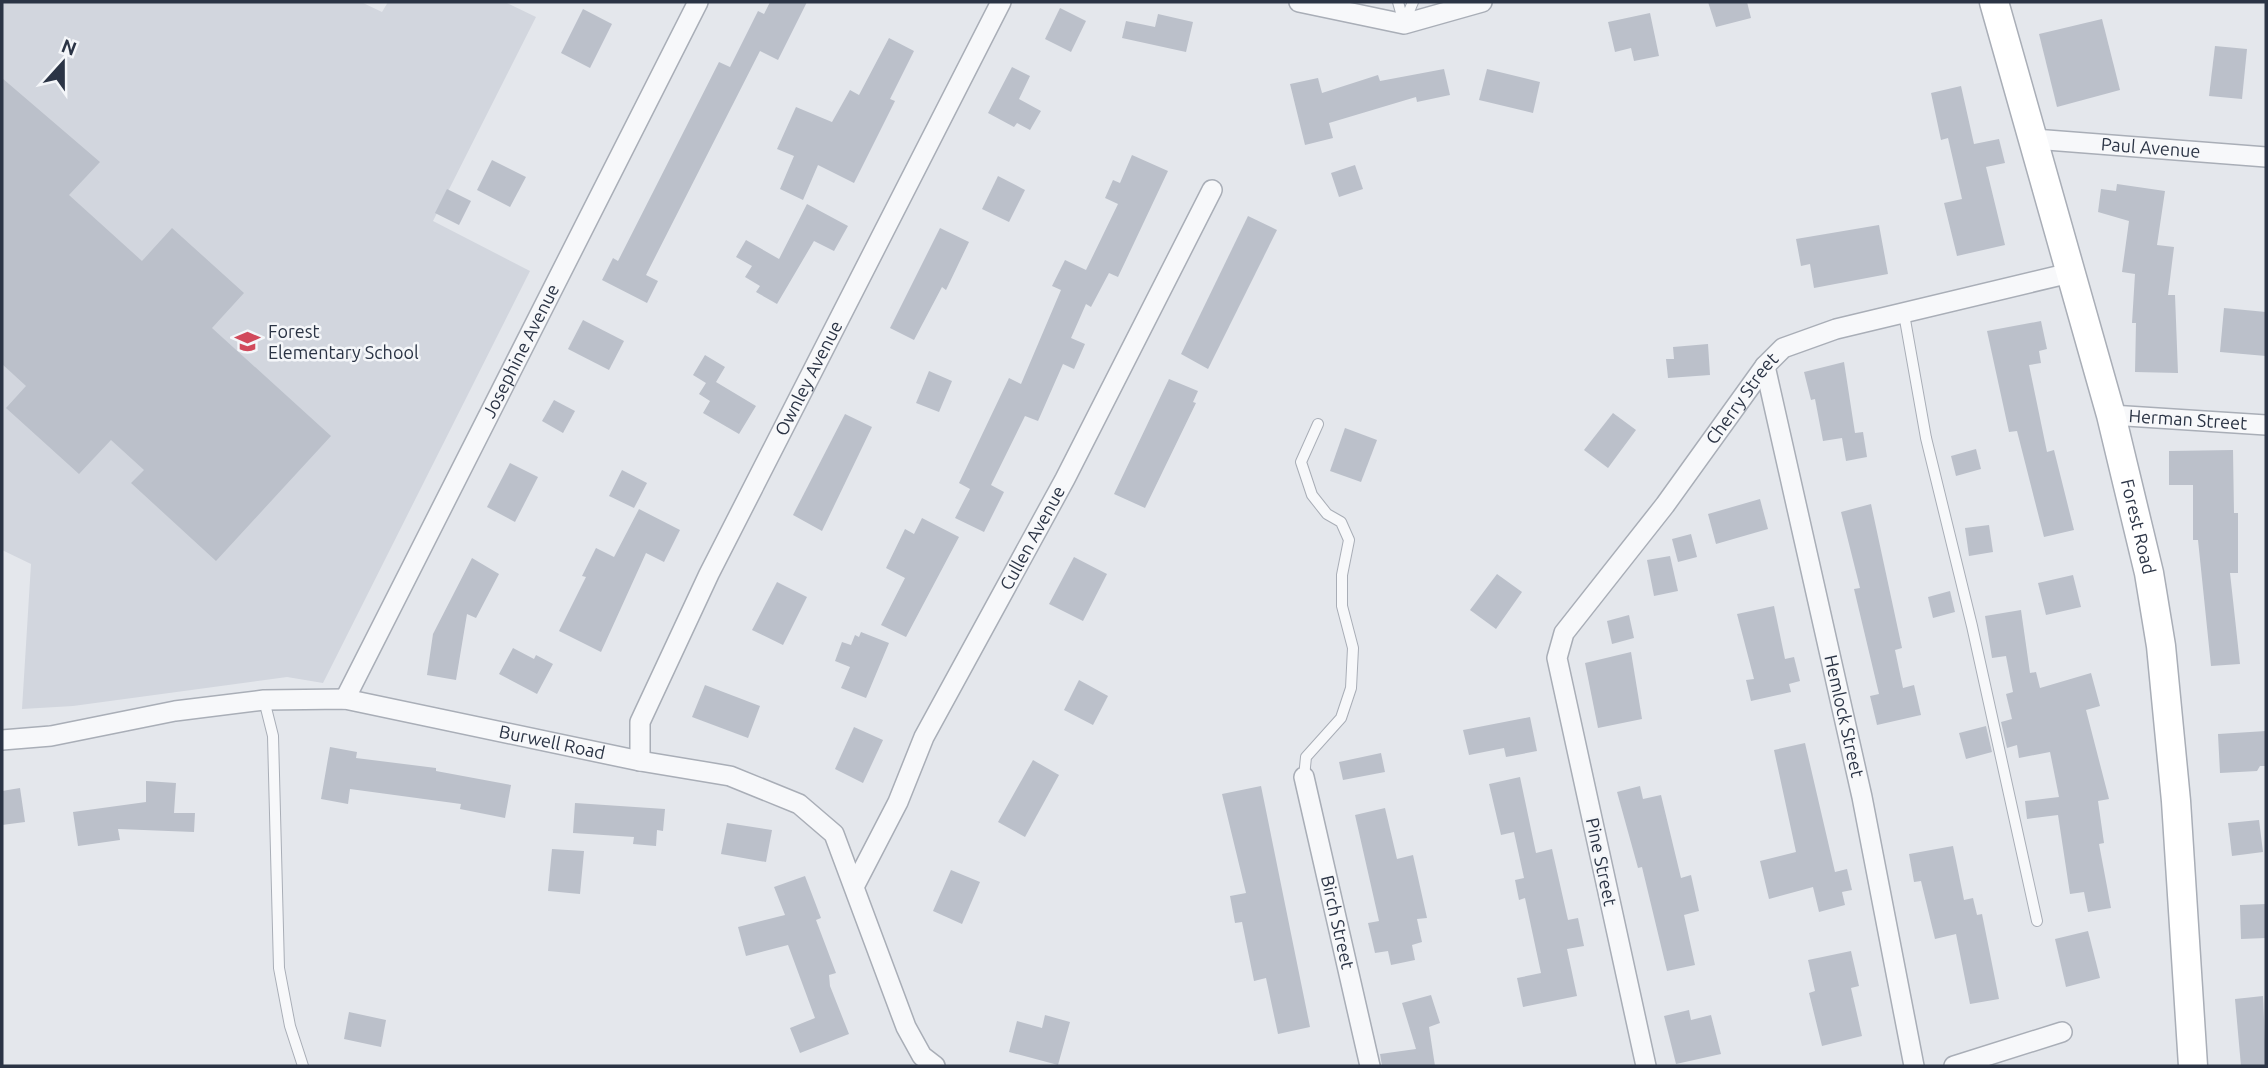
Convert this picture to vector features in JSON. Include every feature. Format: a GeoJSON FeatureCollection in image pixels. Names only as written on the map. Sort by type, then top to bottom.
{"type":"FeatureCollection","features":[{"type":"Feature","properties":{"kind":"main road","name":"Forest Road"},"geometry":{"type":"LineString","coordinates":[[1994,2],[2110,415],[2149,573],[2161,646],[2176,801],[2193,1066]]}},
{"type":"Feature","properties":{"kind":"street","name":"Josephine Avenue"},"geometry":{"type":"LineString","coordinates":[[345,699],[698,2]]}},
{"type":"Feature","properties":{"kind":"street","name":"Ownley Avenue"},"geometry":{"type":"LineString","coordinates":[[640,761],[640,722],[709,574],[1001,2]]}},
{"type":"Feature","properties":{"kind":"street"},"geometry":{"type":"LineString","coordinates":[[1299,2],[1404,23],[1482,2]]}},
{"type":"Feature","properties":{"kind":"street","name":"Paul Avenue"},"geometry":{"type":"LineString","coordinates":[[2034,139],[2266,157]]}},
{"type":"Feature","properties":{"kind":"street","name":"Cullen Avenue"},"geometry":{"type":"LineString","coordinates":[[855,885],[898,802],[924,737],[1065,479],[1212,190]]}},
{"type":"Feature","properties":{"kind":"street","name":"Cherry Street"},"geometry":{"type":"LineString","coordinates":[[1557,658],[1564,634],[1665,505],[1773,356],[1793,343],[2070,273]]}},
{"type":"Feature","properties":{"kind":"street","name":"Hemlock Street"},"geometry":{"type":"LineString","coordinates":[[1765,366],[1862,797],[1914,1066]]}},
{"type":"Feature","properties":{"kind":"street","name":"Herman Street"},"geometry":{"type":"LineString","coordinates":[[2110,415],[2266,425]]}},
{"type":"Feature","properties":{"kind":"street","name":"Pine Street"},"geometry":{"type":"LineString","coordinates":[[1557,658],[1646,1066]]}},
{"type":"Feature","properties":{"kind":"street","name":"Burwell Road"},"geometry":{"type":"LineString","coordinates":[[2,740],[51,736],[174,711],[264,700],[345,699],[640,761],[730,776],[799,803],[834,834],[906,1027],[922,1056],[935,1066]]}},
{"type":"Feature","properties":{"kind":"street","name":"Birch Street"},"geometry":{"type":"LineString","coordinates":[[1304,777],[1370,1066]]}},
{"type":"Feature","properties":{"kind":"street"},"geometry":{"type":"LineString","coordinates":[[1954,1066],[2062,1032]]}},
{"type":"Feature","properties":{"kind":"lane"},"geometry":{"type":"LineString","coordinates":[[1398,2],[1404,23]]}},
{"type":"Feature","properties":{"kind":"lane"},"geometry":{"type":"LineString","coordinates":[[1404,23],[1413,2]]}},
{"type":"Feature","properties":{"kind":"lane"},"geometry":{"type":"LineString","coordinates":[[1904,314],[1926,438],[1972,626],[2037,921]]}},
{"type":"Feature","properties":{"kind":"lane"},"geometry":{"type":"LineString","coordinates":[[1304,777],[1306,757],[1341,718],[1351,688],[1353,648],[1342,606],[1342,575],[1349,540],[1341,522],[1327,514],[1312,495],[1301,462],[1318,424]]}},
{"type":"Feature","properties":{"kind":"lane"},"geometry":{"type":"LineString","coordinates":[[264,700],[273,736],[279,968],[290,1026],[303,1066]]}},
{"type":"Feature","properties":{"kind":"shaded area","name":"Forest Elementary School"},"geometry":{"type":"Polygon","coordinates":[[[2,2],[361,2],[382,12],[388,2],[505,2],[536,17],[433,221],[530,271],[323,683],[287,677],[73,706],[22,709],[31,564],[2,550],[2,2]]]}},
{"type":"Feature","properties":{"kind":"building"},"geometry":{"type":"Polygon","coordinates":[[[770,2],[807,2],[778,60],[760,51],[646,275],[658,281],[647,303],[602,280],[613,258],[618,261],[719,62],[730,67],[758,11],[764,14],[770,2]]]}},
{"type":"Feature","properties":{"kind":"building"},"geometry":{"type":"Polygon","coordinates":[[[1708,2],[1747,2],[1751,18],[1716,27],[1708,2]]]}},
{"type":"Feature","properties":{"kind":"building"},"geometry":{"type":"Polygon","coordinates":[[[1060,8],[1086,21],[1071,52],[1045,39],[1060,8]]]}},
{"type":"Feature","properties":{"kind":"building"},"geometry":{"type":"Polygon","coordinates":[[[583,9],[612,24],[590,68],[561,53],[583,9]]]}},
{"type":"Feature","properties":{"kind":"building"},"geometry":{"type":"Polygon","coordinates":[[[1650,13],[1659,56],[1634,61],[1631,48],[1615,52],[1608,22],[1650,13]]]}},
{"type":"Feature","properties":{"kind":"building"},"geometry":{"type":"Polygon","coordinates":[[[1158,14],[1193,22],[1186,52],[1122,38],[1126,21],[1155,27],[1158,14]]]}},
{"type":"Feature","properties":{"kind":"building"},"geometry":{"type":"Polygon","coordinates":[[[2102,19],[2120,90],[2057,107],[2039,34],[2102,19]]]}},
{"type":"Feature","properties":{"kind":"building"},"geometry":{"type":"Polygon","coordinates":[[[889,38],[914,51],[890,99],[895,101],[854,183],[818,165],[803,200],[780,189],[794,156],[777,149],[796,107],[832,122],[850,90],[859,95],[889,38]]]}},
{"type":"Feature","properties":{"kind":"building"},"geometry":{"type":"Polygon","coordinates":[[[2215,46],[2247,49],[2242,99],[2209,96],[2215,46]]]}},
{"type":"Feature","properties":{"kind":"building"},"geometry":{"type":"Polygon","coordinates":[[[1012,67],[1030,76],[1019,99],[1041,111],[1030,130],[1017,123],[1014,127],[988,113],[1012,67]]]}},
{"type":"Feature","properties":{"kind":"building"},"geometry":{"type":"Polygon","coordinates":[[[1444,69],[1450,95],[1417,102],[1416,97],[1329,123],[1333,138],[1305,145],[1290,84],[1318,78],[1322,93],[1378,75],[1380,81],[1444,69]]]}},
{"type":"Feature","properties":{"kind":"building"},"geometry":{"type":"Polygon","coordinates":[[[1487,69],[1540,82],[1533,113],[1479,100],[1487,69]]]}},
{"type":"Feature","properties":{"kind":"building"},"geometry":{"type":"Polygon","coordinates":[[[2,78],[100,162],[69,195],[142,261],[172,228],[244,293],[212,328],[331,436],[216,561],[131,483],[144,470],[111,440],[79,474],[6,408],[26,386],[2,364],[2,78]]]}},
{"type":"Feature","properties":{"kind":"building"},"geometry":{"type":"Polygon","coordinates":[[[1961,86],[1974,144],[1999,139],[2005,163],[1986,167],[2005,245],[1957,256],[1944,203],[1962,199],[1948,138],[1941,140],[1931,93],[1961,86]]]}},
{"type":"Feature","properties":{"kind":"building"},"geometry":{"type":"Polygon","coordinates":[[[1132,155],[1168,171],[1118,277],[1109,273],[1091,307],[1086,304],[1071,338],[1085,344],[1074,369],[1063,364],[1038,421],[1025,416],[991,485],[1004,492],[984,532],[955,518],[970,489],[959,483],[1009,378],[1021,384],[1061,290],[1052,286],[1065,260],[1086,270],[1118,204],[1105,198],[1113,180],[1120,183],[1132,155]]]}},
{"type":"Feature","properties":{"kind":"building"},"geometry":{"type":"Polygon","coordinates":[[[492,160],[526,177],[510,207],[477,190],[492,160]]]}},
{"type":"Feature","properties":{"kind":"building"},"geometry":{"type":"Polygon","coordinates":[[[1355,165],[1363,189],[1339,197],[1331,173],[1355,165]]]}},
{"type":"Feature","properties":{"kind":"building"},"geometry":{"type":"Polygon","coordinates":[[[998,176],[1025,190],[1009,222],[982,209],[998,176]]]}},
{"type":"Feature","properties":{"kind":"building"},"geometry":{"type":"Polygon","coordinates":[[[2117,184],[2165,191],[2157,245],[2174,247],[2168,295],[2175,295],[2178,373],[2135,372],[2136,323],[2132,323],[2135,274],[2122,272],[2129,221],[2098,212],[2101,189],[2116,191],[2117,184]]]}},
{"type":"Feature","properties":{"kind":"building"},"geometry":{"type":"Polygon","coordinates":[[[447,189],[471,201],[459,225],[435,213],[447,189]]]}},
{"type":"Feature","properties":{"kind":"building"},"geometry":{"type":"Polygon","coordinates":[[[807,204],[848,226],[834,251],[814,241],[777,304],[756,292],[760,286],[745,277],[752,266],[736,257],[746,240],[779,259],[807,204]]]}},
{"type":"Feature","properties":{"kind":"building"},"geometry":{"type":"Polygon","coordinates":[[[1248,216],[1277,230],[1208,369],[1181,354],[1248,216]]]}},
{"type":"Feature","properties":{"kind":"building"},"geometry":{"type":"Polygon","coordinates":[[[1879,225],[1888,274],[1814,288],[1810,264],[1801,266],[1796,239],[1879,225]]]}},
{"type":"Feature","properties":{"kind":"building"},"geometry":{"type":"Polygon","coordinates":[[[940,228],[969,242],[946,290],[942,287],[914,340],[890,328],[940,228]]]}},
{"type":"Feature","properties":{"kind":"building"},"geometry":{"type":"Polygon","coordinates":[[[2224,308],[2266,312],[2266,356],[2220,352],[2224,308]]]}},
{"type":"Feature","properties":{"kind":"building"},"geometry":{"type":"Polygon","coordinates":[[[583,320],[624,341],[609,370],[568,349],[583,320]]]}},
{"type":"Feature","properties":{"kind":"building"},"geometry":{"type":"Polygon","coordinates":[[[2041,321],[2047,349],[2039,351],[2041,363],[2029,365],[2047,452],[2054,450],[2074,530],[2044,537],[2017,431],[2009,432],[1987,331],[2041,321]]]}},
{"type":"Feature","properties":{"kind":"building"},"geometry":{"type":"Polygon","coordinates":[[[1708,344],[1710,375],[1668,378],[1666,359],[1674,359],[1673,347],[1708,344]]]}},
{"type":"Feature","properties":{"kind":"building"},"geometry":{"type":"Polygon","coordinates":[[[705,355],[725,367],[716,382],[756,406],[739,434],[703,413],[710,401],[699,394],[706,383],[693,375],[705,355]]]}},
{"type":"Feature","properties":{"kind":"building"},"geometry":{"type":"Polygon","coordinates":[[[1844,362],[1855,433],[1863,432],[1867,457],[1846,461],[1842,438],[1823,441],[1815,399],[1811,400],[1804,372],[1844,362]]]}},
{"type":"Feature","properties":{"kind":"building"},"geometry":{"type":"Polygon","coordinates":[[[929,371],[952,381],[939,412],[916,403],[929,371]]]}},
{"type":"Feature","properties":{"kind":"building"},"geometry":{"type":"Polygon","coordinates":[[[1169,379],[1198,391],[1193,402],[1196,403],[1145,508],[1114,494],[1169,379]]]}},
{"type":"Feature","properties":{"kind":"building"},"geometry":{"type":"Polygon","coordinates":[[[554,400],[575,411],[563,433],[542,421],[554,400]]]}},
{"type":"Feature","properties":{"kind":"building"},"geometry":{"type":"Polygon","coordinates":[[[1613,413],[1636,430],[1608,468],[1584,450],[1613,413]]]}},
{"type":"Feature","properties":{"kind":"building"},"geometry":{"type":"Polygon","coordinates":[[[845,414],[872,427],[822,531],[793,515],[845,414]]]}},
{"type":"Feature","properties":{"kind":"building"},"geometry":{"type":"Polygon","coordinates":[[[1345,428],[1377,440],[1361,482],[1330,471],[1345,428]]]}},
{"type":"Feature","properties":{"kind":"building"},"geometry":{"type":"Polygon","coordinates":[[[1976,449],[1981,469],[1956,476],[1951,456],[1976,449]]]}},
{"type":"Feature","properties":{"kind":"building"},"geometry":{"type":"Polygon","coordinates":[[[2233,450],[2234,513],[2238,513],[2238,573],[2230,573],[2240,664],[2211,666],[2198,540],[2193,540],[2193,485],[2169,485],[2169,451],[2233,450]]]}},
{"type":"Feature","properties":{"kind":"building"},"geometry":{"type":"Polygon","coordinates":[[[510,463],[538,477],[515,522],[487,507],[510,463]]]}},
{"type":"Feature","properties":{"kind":"building"},"geometry":{"type":"Polygon","coordinates":[[[622,470],[647,483],[634,508],[609,496],[622,470]]]}},
{"type":"Feature","properties":{"kind":"building"},"geometry":{"type":"Polygon","coordinates":[[[1760,499],[1768,529],[1716,544],[1708,514],[1760,499]]]}},
{"type":"Feature","properties":{"kind":"building"},"geometry":{"type":"Polygon","coordinates":[[[1871,504],[1902,648],[1895,650],[1903,688],[1914,685],[1921,715],[1877,725],[1870,696],[1879,694],[1854,589],[1860,588],[1841,512],[1871,504]]]}},
{"type":"Feature","properties":{"kind":"building"},"geometry":{"type":"Polygon","coordinates":[[[639,509],[680,530],[664,562],[646,553],[601,652],[559,631],[586,577],[582,576],[596,548],[614,557],[639,509]]]}},
{"type":"Feature","properties":{"kind":"building"},"geometry":{"type":"Polygon","coordinates":[[[922,518],[959,537],[906,637],[881,625],[905,578],[886,568],[905,529],[914,534],[922,518]]]}},
{"type":"Feature","properties":{"kind":"building"},"geometry":{"type":"Polygon","coordinates":[[[1989,525],[1993,552],[1969,556],[1965,528],[1989,525]]]}},
{"type":"Feature","properties":{"kind":"building"},"geometry":{"type":"Polygon","coordinates":[[[1691,534],[1697,557],[1678,562],[1672,539],[1691,534]]]}},
{"type":"Feature","properties":{"kind":"building"},"geometry":{"type":"Polygon","coordinates":[[[1670,556],[1678,591],[1654,596],[1647,560],[1670,556]]]}},
{"type":"Feature","properties":{"kind":"building"},"geometry":{"type":"Polygon","coordinates":[[[1074,557],[1107,574],[1083,621],[1049,604],[1074,557]]]}},
{"type":"Feature","properties":{"kind":"building"},"geometry":{"type":"Polygon","coordinates":[[[472,558],[499,574],[476,618],[467,614],[456,680],[427,675],[433,634],[472,558]]]}},
{"type":"Feature","properties":{"kind":"building"},"geometry":{"type":"Polygon","coordinates":[[[1497,574],[1522,592],[1496,629],[1470,610],[1497,574]]]}},
{"type":"Feature","properties":{"kind":"building"},"geometry":{"type":"Polygon","coordinates":[[[2073,575],[2081,607],[2046,615],[2038,583],[2073,575]]]}},
{"type":"Feature","properties":{"kind":"building"},"geometry":{"type":"Polygon","coordinates":[[[777,582],[807,597],[783,645],[752,630],[777,582]]]}},
{"type":"Feature","properties":{"kind":"building"},"geometry":{"type":"Polygon","coordinates":[[[1950,591],[1955,612],[1933,618],[1928,597],[1950,591]]]}},
{"type":"Feature","properties":{"kind":"building"},"geometry":{"type":"Polygon","coordinates":[[[1774,606],[1785,659],[1794,657],[1800,681],[1789,684],[1791,692],[1751,701],[1746,680],[1754,679],[1737,614],[1774,606]]]}},
{"type":"Feature","properties":{"kind":"building"},"geometry":{"type":"Polygon","coordinates":[[[2021,610],[2030,673],[2036,672],[2040,688],[2091,673],[2100,706],[2086,710],[2109,799],[2098,801],[2104,843],[2099,844],[2111,908],[2088,912],[2084,892],[2070,894],[2058,815],[2027,819],[2025,801],[2059,797],[2050,752],[2019,758],[2017,745],[2007,748],[2001,722],[2012,719],[2006,694],[2013,692],[2006,656],[1992,658],[1985,616],[2021,610]]]}},
{"type":"Feature","properties":{"kind":"building"},"geometry":{"type":"Polygon","coordinates":[[[1629,615],[1634,638],[1612,644],[1607,621],[1629,615]]]}},
{"type":"Feature","properties":{"kind":"building"},"geometry":{"type":"Polygon","coordinates":[[[861,632],[889,643],[866,698],[841,688],[850,667],[835,661],[842,642],[851,645],[855,635],[859,637],[861,632]]]}},
{"type":"Feature","properties":{"kind":"building"},"geometry":{"type":"Polygon","coordinates":[[[513,648],[534,659],[536,655],[553,664],[537,694],[499,674],[513,648]]]}},
{"type":"Feature","properties":{"kind":"building"},"geometry":{"type":"Polygon","coordinates":[[[1631,652],[1642,719],[1598,728],[1585,663],[1631,652]]]}},
{"type":"Feature","properties":{"kind":"building"},"geometry":{"type":"Polygon","coordinates":[[[1079,680],[1108,696],[1093,725],[1064,710],[1079,680]]]}},
{"type":"Feature","properties":{"kind":"building"},"geometry":{"type":"Polygon","coordinates":[[[705,685],[760,706],[748,738],[692,717],[705,685]]]}},
{"type":"Feature","properties":{"kind":"building"},"geometry":{"type":"Polygon","coordinates":[[[1530,717],[1537,751],[1506,757],[1504,748],[1469,755],[1463,730],[1530,717]]]}},
{"type":"Feature","properties":{"kind":"building"},"geometry":{"type":"Polygon","coordinates":[[[1986,726],[1992,752],[1966,759],[1959,733],[1986,726]]]}},
{"type":"Feature","properties":{"kind":"building"},"geometry":{"type":"Polygon","coordinates":[[[854,727],[883,740],[863,783],[835,769],[854,727]]]}},
{"type":"Feature","properties":{"kind":"building"},"geometry":{"type":"Polygon","coordinates":[[[2266,731],[2266,766],[2260,766],[2257,771],[2220,773],[2218,734],[2266,731]]]}},
{"type":"Feature","properties":{"kind":"building"},"geometry":{"type":"Polygon","coordinates":[[[1805,743],[1835,872],[1847,869],[1852,890],[1842,892],[1845,905],[1819,912],[1813,887],[1769,899],[1760,861],[1796,852],[1774,750],[1805,743]]]}},
{"type":"Feature","properties":{"kind":"building"},"geometry":{"type":"Polygon","coordinates":[[[330,747],[357,752],[356,758],[436,768],[436,771],[511,785],[505,818],[460,809],[461,804],[350,789],[348,804],[321,799],[330,747]]]}},
{"type":"Feature","properties":{"kind":"building"},"geometry":{"type":"Polygon","coordinates":[[[1381,753],[1385,772],[1343,780],[1339,762],[1381,753]]]}},
{"type":"Feature","properties":{"kind":"building"},"geometry":{"type":"Polygon","coordinates":[[[1033,760],[1059,775],[1025,837],[998,822],[1033,760]]]}},
{"type":"Feature","properties":{"kind":"building"},"geometry":{"type":"Polygon","coordinates":[[[1520,777],[1536,853],[1552,849],[1568,920],[1578,918],[1584,946],[1567,949],[1577,996],[1523,1007],[1517,978],[1541,973],[1525,898],[1519,900],[1515,880],[1524,878],[1514,832],[1501,835],[1489,784],[1520,777]]]}},
{"type":"Feature","properties":{"kind":"building"},"geometry":{"type":"Polygon","coordinates":[[[146,781],[176,783],[174,813],[195,813],[194,832],[118,829],[120,840],[78,846],[73,812],[146,802],[146,781]]]}},
{"type":"Feature","properties":{"kind":"building"},"geometry":{"type":"Polygon","coordinates":[[[1261,786],[1310,1027],[1278,1034],[1266,978],[1254,981],[1242,922],[1235,923],[1230,896],[1246,893],[1222,794],[1261,786]]]}},
{"type":"Feature","properties":{"kind":"building"},"geometry":{"type":"Polygon","coordinates":[[[1640,786],[1643,799],[1661,795],[1681,878],[1691,875],[1699,911],[1684,915],[1695,965],[1667,971],[1642,867],[1638,868],[1617,792],[1640,786]]]}},
{"type":"Feature","properties":{"kind":"building"},"geometry":{"type":"Polygon","coordinates":[[[20,788],[25,822],[2,825],[2,791],[20,788]]]}},
{"type":"Feature","properties":{"kind":"building"},"geometry":{"type":"Polygon","coordinates":[[[575,803],[665,809],[663,831],[657,830],[656,846],[633,844],[634,837],[573,833],[575,803]]]}},
{"type":"Feature","properties":{"kind":"building"},"geometry":{"type":"Polygon","coordinates":[[[1385,808],[1397,859],[1413,855],[1427,918],[1417,919],[1422,942],[1412,945],[1415,960],[1391,965],[1388,951],[1375,953],[1368,923],[1379,921],[1355,815],[1385,808]]]}},
{"type":"Feature","properties":{"kind":"building"},"geometry":{"type":"Polygon","coordinates":[[[2259,820],[2263,852],[2232,856],[2228,823],[2259,820]]]}},
{"type":"Feature","properties":{"kind":"building"},"geometry":{"type":"Polygon","coordinates":[[[727,823],[772,830],[766,862],[721,854],[727,823]]]}},
{"type":"Feature","properties":{"kind":"building"},"geometry":{"type":"Polygon","coordinates":[[[1953,846],[1964,900],[1973,898],[1977,915],[1982,914],[1999,999],[1970,1004],[1956,934],[1935,939],[1921,881],[1914,882],[1909,854],[1953,846]]]}},
{"type":"Feature","properties":{"kind":"building"},"geometry":{"type":"Polygon","coordinates":[[[552,849],[584,851],[580,894],[548,891],[552,849]]]}},
{"type":"Feature","properties":{"kind":"building"},"geometry":{"type":"Polygon","coordinates":[[[951,870],[980,882],[962,924],[933,911],[951,870]]]}},
{"type":"Feature","properties":{"kind":"building"},"geometry":{"type":"Polygon","coordinates":[[[805,876],[821,918],[816,920],[836,973],[829,975],[830,986],[849,1034],[800,1053],[790,1028],[815,1018],[788,945],[746,956],[738,927],[785,915],[774,887],[805,876]]]}},
{"type":"Feature","properties":{"kind":"building"},"geometry":{"type":"Polygon","coordinates":[[[2266,904],[2266,938],[2241,939],[2240,905],[2266,904]]]}},
{"type":"Feature","properties":{"kind":"building"},"geometry":{"type":"Polygon","coordinates":[[[2088,931],[2100,978],[2066,987],[2055,939],[2088,931]]]}},
{"type":"Feature","properties":{"kind":"building"},"geometry":{"type":"Polygon","coordinates":[[[1851,951],[1859,986],[1851,988],[1862,1036],[1822,1046],[1809,993],[1815,991],[1808,960],[1851,951]]]}},
{"type":"Feature","properties":{"kind":"building"},"geometry":{"type":"Polygon","coordinates":[[[1431,995],[1440,1023],[1429,1027],[1435,1066],[1382,1066],[1380,1054],[1416,1049],[1402,1003],[1431,995]]]}},
{"type":"Feature","properties":{"kind":"building"},"geometry":{"type":"Polygon","coordinates":[[[2263,996],[2266,1065],[2241,1066],[2235,999],[2263,996]]]}},
{"type":"Feature","properties":{"kind":"building"},"geometry":{"type":"Polygon","coordinates":[[[1689,1010],[1691,1020],[1711,1015],[1721,1054],[1676,1064],[1664,1016],[1689,1010]]]}},
{"type":"Feature","properties":{"kind":"building"},"geometry":{"type":"Polygon","coordinates":[[[349,1012],[386,1020],[381,1047],[344,1039],[349,1012]]]}},
{"type":"Feature","properties":{"kind":"building"},"geometry":{"type":"Polygon","coordinates":[[[1045,1015],[1070,1022],[1058,1065],[1009,1052],[1017,1021],[1042,1028],[1045,1015]]]}},
{"type":"Feature","properties":{"kind":"place","name":"Forest Elementary School"},"geometry":{"type":"Point","coordinates":[248,342]}}]}
